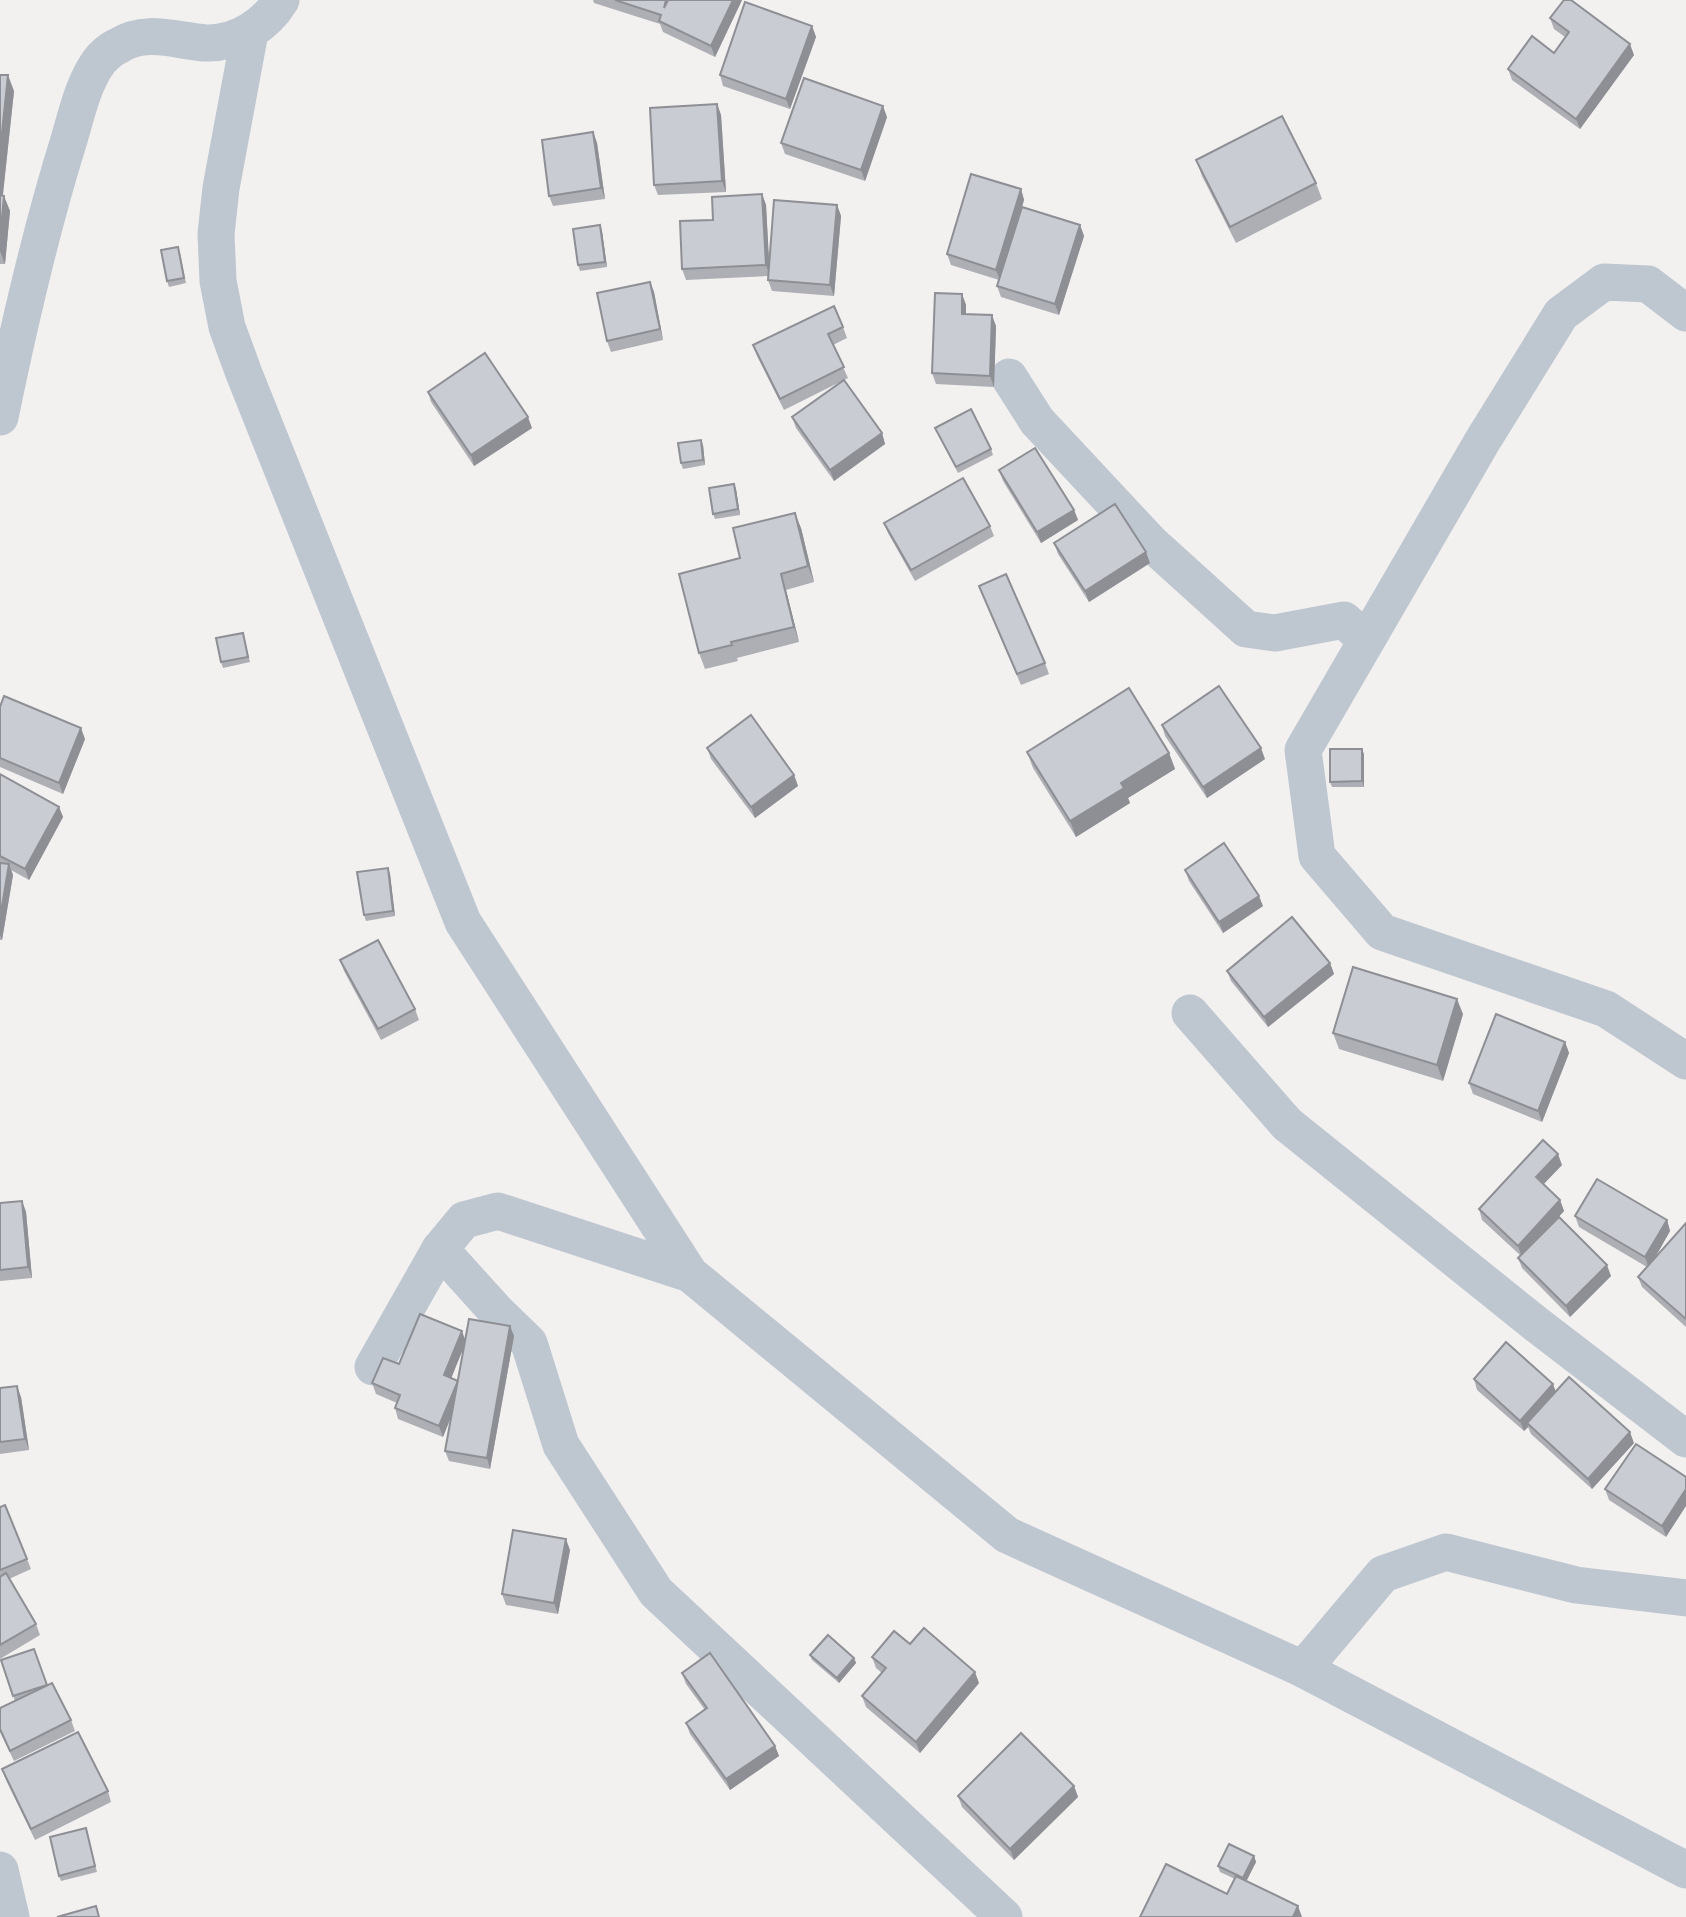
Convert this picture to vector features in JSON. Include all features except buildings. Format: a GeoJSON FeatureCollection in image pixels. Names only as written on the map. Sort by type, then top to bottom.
{"type":"FeatureCollection","features":[{"type":"Feature","properties":{"kind":"street"},"geometry":{"type":"LineString","coordinates":[[0,418],[16,336],[61,167],[86,84],[99,61],[118,46],[136,38],[163,36],[209,43],[230,40],[250,32],[267,19],[281,0]]}},
{"type":"Feature","properties":{"kind":"street"},"geometry":{"type":"LineString","coordinates":[[250,32],[221,188],[216,234],[218,281],[227,327],[463,922],[690,1274],[1007,1535],[1303,1669],[1686,1870]]}},
{"type":"Feature","properties":{"kind":"street"},"geometry":{"type":"LineString","coordinates":[[1686,313],[1648,284],[1604,282],[1561,314],[1483,440],[1303,750],[1317,856],[1382,932],[1606,1009],[1686,1060]]}},
{"type":"Feature","properties":{"kind":"street"},"geometry":{"type":"LineString","coordinates":[[1009,377],[1037,421],[1151,543],[1246,629],[1275,633],[1344,620],[1366,640]]}},
{"type":"Feature","properties":{"kind":"street"},"geometry":{"type":"LineString","coordinates":[[1190,1013],[1287,1124],[1536,1324],[1686,1439]]}},
{"type":"Feature","properties":{"kind":"street"},"geometry":{"type":"LineString","coordinates":[[373,1367],[440,1249],[464,1220],[498,1211],[690,1274]]}},
{"type":"Feature","properties":{"kind":"street"},"geometry":{"type":"LineString","coordinates":[[440,1249],[529,1343],[561,1445],[656,1592],[1004,1917]]}},
{"type":"Feature","properties":{"kind":"street"},"geometry":{"type":"LineString","coordinates":[[1303,1669],[1383,1574],[1446,1552],[1576,1585],[1686,1598]]}},
{"type":"Feature","properties":{"kind":"street"},"geometry":{"type":"LineString","coordinates":[[0,1870],[11,1917]]}}]}
